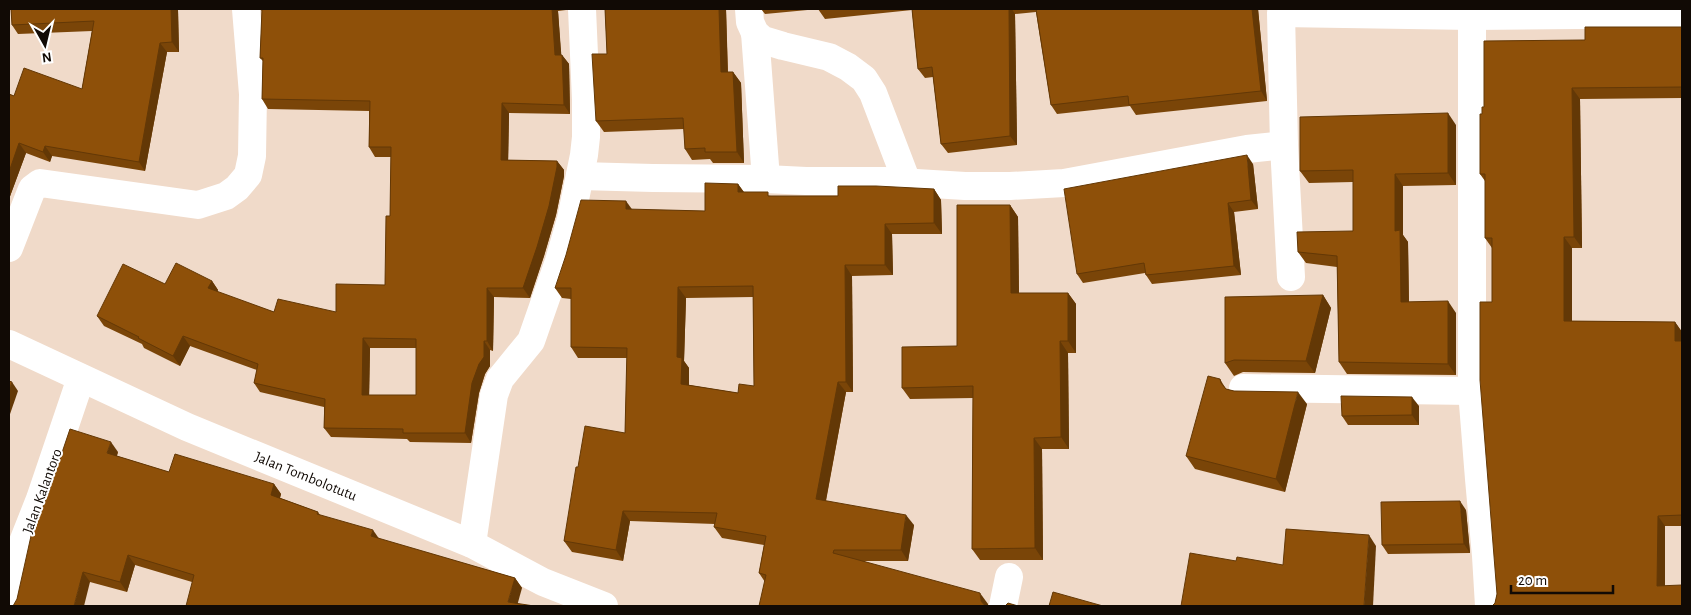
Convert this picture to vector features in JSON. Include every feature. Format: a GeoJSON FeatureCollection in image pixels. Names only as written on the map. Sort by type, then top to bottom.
{"type":"FeatureCollection","features":[{"type":"Feature","properties":{"kind":"street"},"geometry":{"type":"LineString","coordinates":[[9,248],[32,189],[40,183],[198,205],[226,196],[243,182],[248,174],[252,156],[253,94],[246,9]]}},
{"type":"Feature","properties":{"kind":"street"},"geometry":{"type":"LineString","coordinates":[[472,544],[494,395],[500,379],[531,341],[559,261],[580,176],[587,119],[582,9]]}},
{"type":"Feature","properties":{"kind":"street"},"geometry":{"type":"LineString","coordinates":[[1291,278],[1284,145],[1281,11],[1472,16],[1682,14]]}},
{"type":"Feature","properties":{"kind":"street"},"geometry":{"type":"LineString","coordinates":[[1472,16],[1472,391],[1489,606]]}},
{"type":"Feature","properties":{"kind":"street"},"geometry":{"type":"LineString","coordinates":[[752,21],[766,179]]}},
{"type":"Feature","properties":{"kind":"street"},"geometry":{"type":"LineString","coordinates":[[752,21],[763,40],[828,57],[848,67],[864,79],[873,93],[907,182]]}},
{"type":"Feature","properties":{"kind":"street"},"geometry":{"type":"LineString","coordinates":[[580,176],[907,182],[965,186],[1010,186],[1064,183],[1247,149],[1284,145]]}},
{"type":"Feature","properties":{"kind":"street","name":"Jalan Tombolotutu"},"geometry":{"type":"LineString","coordinates":[[9,344],[187,427],[472,544],[543,582],[604,606]]}},
{"type":"Feature","properties":{"kind":"street","name":"Jalan Kalantoro"},"geometry":{"type":"LineString","coordinates":[[9,606],[16,542],[43,489],[81,378]]}},
{"type":"Feature","properties":{"kind":"street"},"geometry":{"type":"LineString","coordinates":[[1244,388],[1472,391]]}},
{"type":"Feature","properties":{"kind":"street"},"geometry":{"type":"LineString","coordinates":[[1002,606],[1009,577]]}},
{"type":"Feature","properties":{"kind":"building"},"geometry":{"type":"Polygon","coordinates":[[[11,9],[171,9],[172,42],[160,43],[139,162],[45,146],[43,152],[19,143],[9,172],[9,94],[14,96],[24,68],[82,89],[94,21],[12,25],[11,9]]]}},
{"type":"Feature","properties":{"kind":"building"},"geometry":{"type":"Polygon","coordinates":[[[262,9],[552,9],[555,55],[562,55],[564,105],[502,103],[501,160],[557,161],[549,206],[523,288],[487,288],[487,341],[484,341],[484,357],[479,364],[472,383],[465,433],[403,433],[403,429],[324,428],[325,399],[254,383],[258,364],[183,336],[173,356],[97,316],[123,264],[165,284],[176,263],[212,281],[208,288],[274,312],[278,299],[336,312],[336,284],[385,285],[386,216],[390,216],[391,147],[369,147],[370,101],[262,99],[263,58],[260,58],[262,9]],[[363,338],[362,395],[416,395],[416,339],[363,338]]]}},
{"type":"Feature","properties":{"kind":"building"},"geometry":{"type":"Polygon","coordinates":[[[605,9],[719,9],[721,72],[733,72],[737,152],[705,152],[705,148],[685,149],[683,118],[596,121],[592,54],[607,54],[605,9]]]}},
{"type":"Feature","properties":{"kind":"building"},"geometry":{"type":"Polygon","coordinates":[[[912,9],[1009,9],[1010,136],[941,144],[932,67],[918,69],[912,9]]]}},
{"type":"Feature","properties":{"kind":"building"},"geometry":{"type":"Polygon","coordinates":[[[1036,9],[1252,9],[1261,91],[1129,105],[1128,96],[1051,105],[1036,9]]]}},
{"type":"Feature","properties":{"kind":"building"},"geometry":{"type":"Polygon","coordinates":[[[1585,27],[1682,27],[1682,87],[1572,88],[1574,237],[1564,237],[1564,321],[1675,322],[1675,341],[1682,341],[1682,515],[1658,516],[1657,586],[1682,585],[1682,606],[1492,606],[1495,603],[1497,594],[1480,380],[1480,302],[1492,302],[1492,238],[1485,238],[1485,174],[1480,174],[1480,114],[1482,114],[1482,107],[1484,107],[1484,41],[1585,40],[1585,27]]]}},
{"type":"Feature","properties":{"kind":"building"},"geometry":{"type":"Polygon","coordinates":[[[1448,113],[1448,173],[1395,174],[1395,231],[1400,230],[1401,302],[1448,301],[1448,364],[1339,362],[1337,256],[1298,252],[1297,232],[1353,231],[1353,170],[1300,171],[1300,117],[1448,113]]]}},
{"type":"Feature","properties":{"kind":"building"},"geometry":{"type":"Polygon","coordinates":[[[1247,155],[1251,200],[1228,203],[1234,266],[1146,275],[1144,263],[1077,274],[1064,189],[1247,155]]]}},
{"type":"Feature","properties":{"kind":"building"},"geometry":{"type":"Polygon","coordinates":[[[705,183],[738,184],[738,192],[768,192],[768,196],[838,196],[838,186],[934,189],[934,223],[885,224],[885,265],[845,265],[846,382],[838,382],[816,499],[906,515],[901,550],[834,550],[833,553],[980,593],[981,601],[985,606],[759,606],[766,575],[759,573],[766,536],[714,527],[717,513],[623,511],[616,550],[564,541],[585,426],[625,433],[627,348],[571,347],[571,288],[555,288],[581,200],[626,201],[626,209],[705,211],[705,183]],[[753,286],[678,287],[677,357],[682,358],[681,384],[738,393],[739,384],[754,386],[753,286]]]}},
{"type":"Feature","properties":{"kind":"building"},"geometry":{"type":"Polygon","coordinates":[[[957,205],[1010,205],[1011,293],[1068,293],[1068,341],[1060,341],[1061,437],[1034,438],[1035,548],[972,549],[973,386],[902,388],[902,347],[957,346],[957,205]]]}},
{"type":"Feature","properties":{"kind":"building"},"geometry":{"type":"Polygon","coordinates":[[[1323,295],[1306,361],[1234,360],[1225,363],[1225,297],[1323,295]]]}},
{"type":"Feature","properties":{"kind":"building"},"geometry":{"type":"Polygon","coordinates":[[[1208,376],[1220,379],[1226,389],[1234,391],[1298,392],[1276,479],[1186,456],[1208,376]]]}},
{"type":"Feature","properties":{"kind":"building"},"geometry":{"type":"Polygon","coordinates":[[[1341,396],[1412,397],[1412,415],[1342,416],[1341,396]]]}},
{"type":"Feature","properties":{"kind":"building"},"geometry":{"type":"Polygon","coordinates":[[[70,429],[111,442],[107,453],[169,472],[175,454],[274,484],[271,495],[318,512],[317,514],[373,530],[371,536],[515,578],[508,602],[534,606],[186,606],[194,575],[128,555],[120,582],[83,572],[74,606],[13,606],[17,599],[31,536],[48,494],[70,429]]]}},
{"type":"Feature","properties":{"kind":"building"},"geometry":{"type":"Polygon","coordinates":[[[1460,501],[1464,544],[1382,545],[1381,502],[1460,501]]]}},
{"type":"Feature","properties":{"kind":"building"},"geometry":{"type":"Polygon","coordinates":[[[1286,529],[1369,535],[1364,606],[1181,606],[1190,553],[1236,561],[1237,557],[1283,565],[1286,529]]]}},
{"type":"Feature","properties":{"kind":"building"},"geometry":{"type":"Polygon","coordinates":[[[1053,592],[1103,606],[1049,606],[1053,592]]]}},
{"type":"Feature","properties":{"kind":"building"},"geometry":{"type":"Polygon","coordinates":[[[1008,603],[1018,606],[1005,606],[1008,603]]]}}]}
